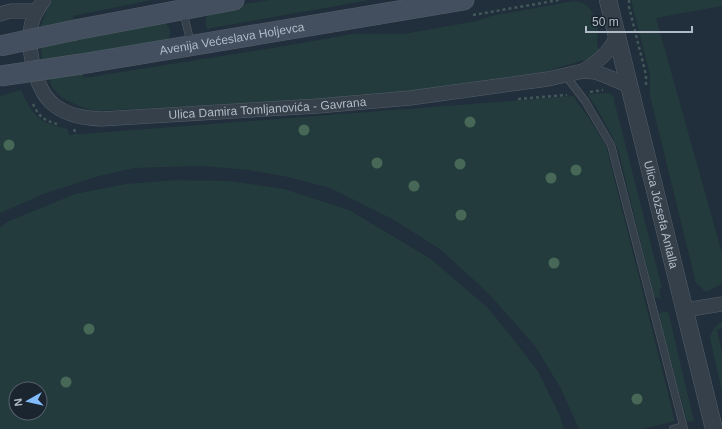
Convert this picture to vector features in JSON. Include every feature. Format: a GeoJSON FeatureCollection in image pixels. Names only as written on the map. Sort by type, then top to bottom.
{"type":"FeatureCollection","features":[{"type":"Feature","properties":{"kind":"main road"},"geometry":{"type":"LineString","coordinates":[[0,46],[75,30],[234,0]]}},
{"type":"Feature","properties":{"kind":"main road","name":"Avenija Većeslava Holjevca"},"geometry":{"type":"LineString","coordinates":[[0,76],[191,46],[466,8]]}},
{"type":"Feature","properties":{"kind":"street","name":"Ulica Józsefa Antalla"},"geometry":{"type":"LineString","coordinates":[[608,0],[714,429]]}},
{"type":"Feature","properties":{"kind":"street","name":"Ulica Damira Tomljanovića - Gavrana"},"geometry":{"type":"LineString","coordinates":[[0,14],[40,5]]}},
{"type":"Feature","properties":{"kind":"street","name":"Ulica Damira Tomljanovića - Gavrana"},"geometry":{"type":"LineString","coordinates":[[40,5],[32,23],[31,47],[40,88],[54,105],[66,113],[82,117],[101,119],[318,106],[387,100],[457,92],[566,76],[583,72],[595,72],[630,86]]}},
{"type":"Feature","properties":{"kind":"street","name":"Ulica Damira Tomljanovića - Gavrana"},"geometry":{"type":"LineString","coordinates":[[583,72],[607,52],[614,42],[617,34]]}},
{"type":"Feature","properties":{"kind":"street"},"geometry":{"type":"LineString","coordinates":[[685,310],[722,304]]}},
{"type":"Feature","properties":{"kind":"lane"},"geometry":{"type":"LineString","coordinates":[[182,10],[191,46]]}},
{"type":"Feature","properties":{"kind":"lane"},"geometry":{"type":"LineString","coordinates":[[566,76],[586,101],[610,145],[683,428],[673,429]]}},
{"type":"Feature","properties":{"kind":"path"},"geometry":{"type":"LineString","coordinates":[[466,8],[559,0]]}},
{"type":"Feature","properties":{"kind":"path"},"geometry":{"type":"LineString","coordinates":[[629,0],[643,62]]}},
{"type":"Feature","properties":{"kind":"path"},"geometry":{"type":"LineString","coordinates":[[74,128],[76,135]]}},
{"type":"Feature","properties":{"kind":"green space"},"geometry":{"type":"Polygon","coordinates":[[[53,0],[153,0],[73,16],[76,39],[163,21],[170,29],[168,40],[81,64],[84,78],[352,34],[403,34],[477,21],[491,16],[574,1],[584,4],[592,11],[598,26],[597,42],[599,50],[588,59],[544,72],[388,94],[308,100],[95,111],[81,107],[62,98],[52,87],[42,58],[39,31],[46,12],[53,0]]]}},
{"type":"Feature","properties":{"kind":"green space"},"geometry":{"type":"Polygon","coordinates":[[[270,0],[370,0],[206,29],[206,17],[213,11],[248,3],[270,0]]]}},
{"type":"Feature","properties":{"kind":"green space"},"geometry":{"type":"Polygon","coordinates":[[[631,0],[722,0],[722,6],[656,18],[722,253],[722,284],[706,292],[696,283],[650,96],[650,75],[631,0]]]}},
{"type":"Feature","properties":{"kind":"green space"},"geometry":{"type":"Polygon","coordinates":[[[21,90],[29,107],[38,117],[58,127],[68,129],[69,135],[574,96],[606,146],[675,421],[642,429],[579,429],[561,389],[535,346],[488,293],[441,250],[394,220],[330,188],[288,177],[249,170],[200,166],[135,168],[99,176],[46,193],[0,213],[0,96],[21,90]]]}},
{"type":"Feature","properties":{"kind":"green space"},"geometry":{"type":"Polygon","coordinates":[[[609,93],[615,98],[614,100],[662,288],[659,289],[661,299],[654,297],[617,147],[588,94],[609,93]]]}},
{"type":"Feature","properties":{"kind":"green space"},"geometry":{"type":"Polygon","coordinates":[[[175,180],[230,181],[284,189],[349,210],[431,259],[488,308],[538,371],[559,414],[564,429],[0,429],[0,227],[9,221],[75,194],[126,184],[175,180]]]}},
{"type":"Feature","properties":{"kind":"green space"},"geometry":{"type":"Polygon","coordinates":[[[668,311],[694,421],[687,422],[658,313],[668,311]]]}},
{"type":"Feature","properties":{"kind":"green space"},"geometry":{"type":"Polygon","coordinates":[[[722,322],[722,328],[717,330],[722,352],[722,392],[710,338],[714,328],[722,322]]]}}]}
